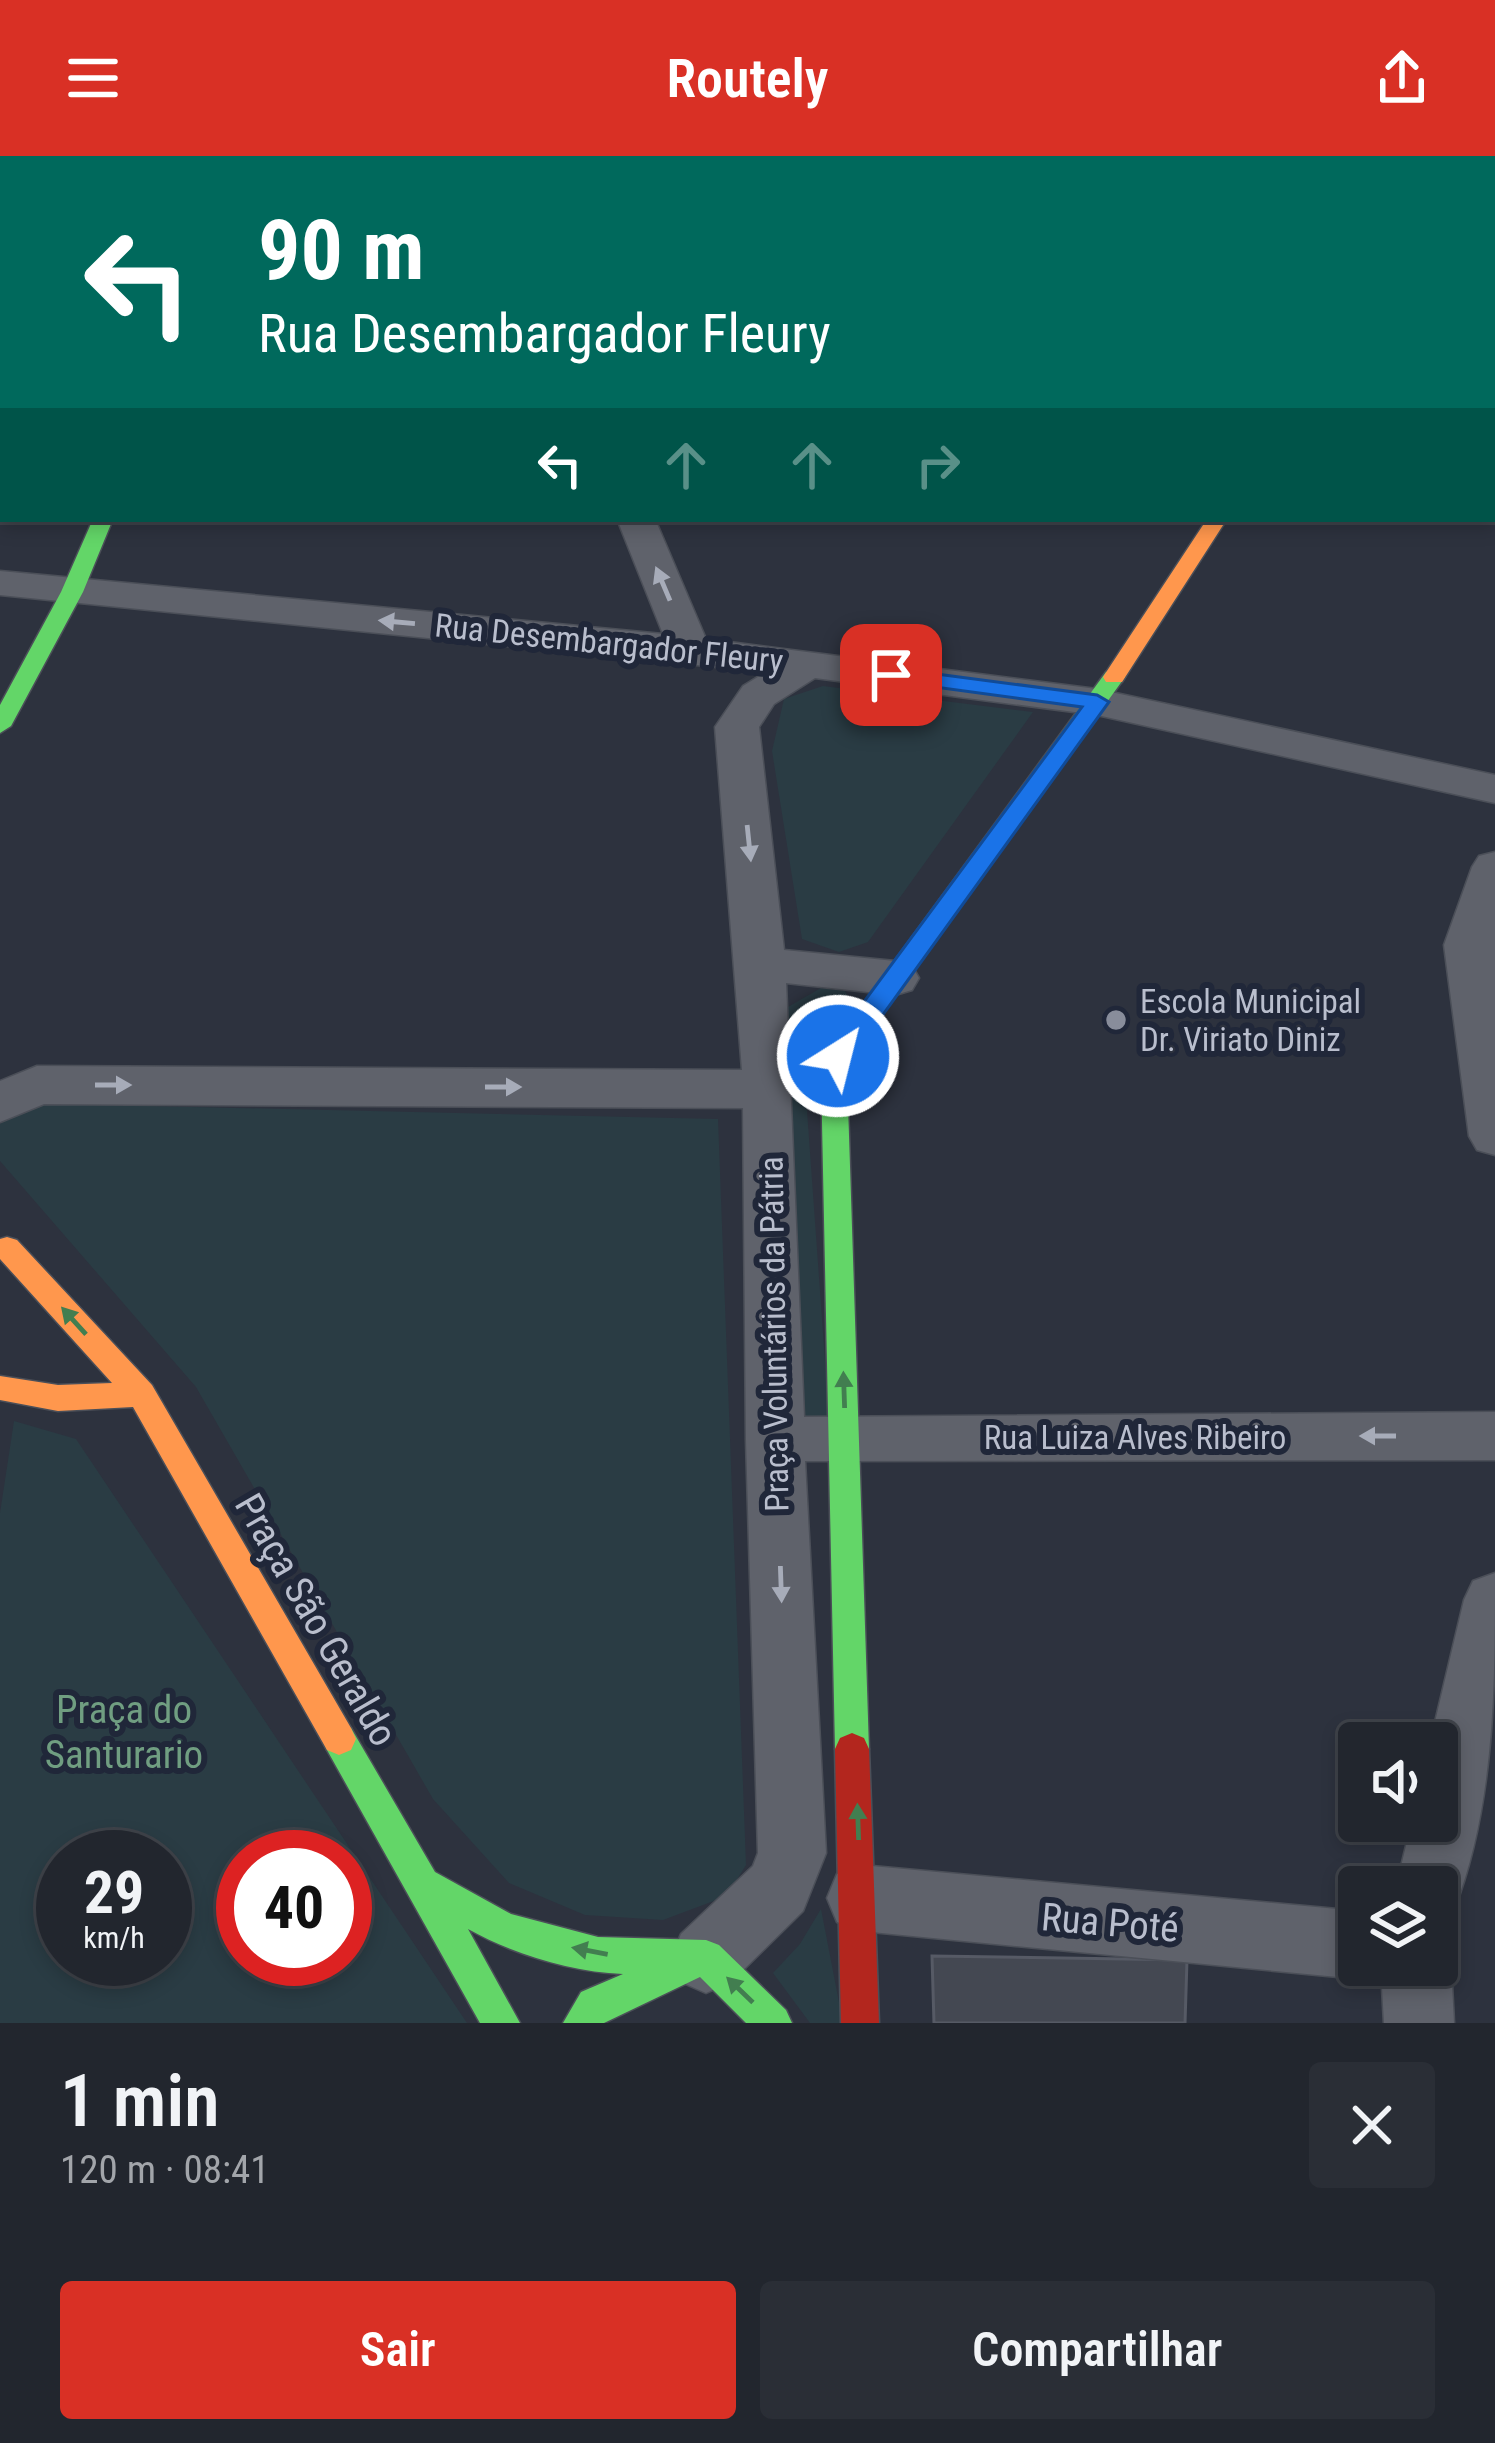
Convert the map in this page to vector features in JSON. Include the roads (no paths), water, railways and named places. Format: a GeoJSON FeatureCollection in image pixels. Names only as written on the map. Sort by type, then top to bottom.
{"type":"FeatureCollection","features":[{"type":"Feature","properties":{"kind":"street"},"geometry":{"type":"LineString","coordinates":[[0,726],[72,592],[102,522]]}},
{"type":"Feature","properties":{"kind":"street"},"geometry":{"type":"LineString","coordinates":[[637,522],[690,649]]}},
{"type":"Feature","properties":{"kind":"street"},"geometry":{"type":"LineString","coordinates":[[761,964],[895,978],[1097,702],[1212,522]]}},
{"type":"Feature","properties":{"kind":"street","name":"Rua Desembargador Fleury"},"geometry":{"type":"LineString","coordinates":[[0,583],[690,649],[1097,702],[1495,789]]}},
{"type":"Feature","properties":{"kind":"street","name":"Praça Voluntários da Pátria"},"geometry":{"type":"LineString","coordinates":[[706,1958],[779,1888],[792,1853],[775,1440],[768,1089],[761,964],[736,727],[758,695],[808,664]]}},
{"type":"Feature","properties":{"kind":"street"},"geometry":{"type":"LineString","coordinates":[[1495,867],[1468,945],[1495,1136]]}},
{"type":"Feature","properties":{"kind":"street","name":"Praça Voluntários da Pátria"},"geometry":{"type":"LineString","coordinates":[[860,2023],[861,1898],[835,1074],[838,1056],[895,978]]}},
{"type":"Feature","properties":{"kind":"street"},"geometry":{"type":"LineString","coordinates":[[0,1103],[37,1085],[768,1089]]}},
{"type":"Feature","properties":{"kind":"street"},"geometry":{"type":"LineString","coordinates":[[4,1245],[15,1265],[14,1286]]}},
{"type":"Feature","properties":{"kind":"street","name":"Praça São Geraldo"},"geometry":{"type":"LineString","coordinates":[[4,1245],[141,1394],[500,2023]]}},
{"type":"Feature","properties":{"kind":"street"},"geometry":{"type":"LineString","coordinates":[[0,1388],[58,1399],[141,1394]]}},
{"type":"Feature","properties":{"kind":"street","name":"Rua Luiza Alves Ribeiro"},"geometry":{"type":"LineString","coordinates":[[775,1440],[1495,1436]]}},
{"type":"Feature","properties":{"kind":"street"},"geometry":{"type":"LineString","coordinates":[[1435,1866],[1495,1600]]}},
{"type":"Feature","properties":{"kind":"street"},"geometry":{"type":"LineString","coordinates":[[423,1885],[506,1930],[598,1955],[706,1958],[773,2023]]}},
{"type":"Feature","properties":{"kind":"street","name":"Rua Poté"},"geometry":{"type":"LineString","coordinates":[[861,1898],[1338,1943]]}},
{"type":"Feature","properties":{"kind":"street"},"geometry":{"type":"LineString","coordinates":[[582,2023],[594,2005],[706,1958]]}},
{"type":"Feature","properties":{"kind":"street"},"geometry":{"type":"LineString","coordinates":[[1417,1986],[1419,2023]]}},
{"type":"Feature","properties":{"kind":"place","name":"Escola Municipal Dr. Viriato Diniz"},"geometry":{"type":"Point","coordinates":[1116,1020]}},
{"type":"Feature","properties":{"kind":"park label","name":"Praça do Santurario"},"geometry":{"type":"Point","coordinates":[124,1732]}}]}
